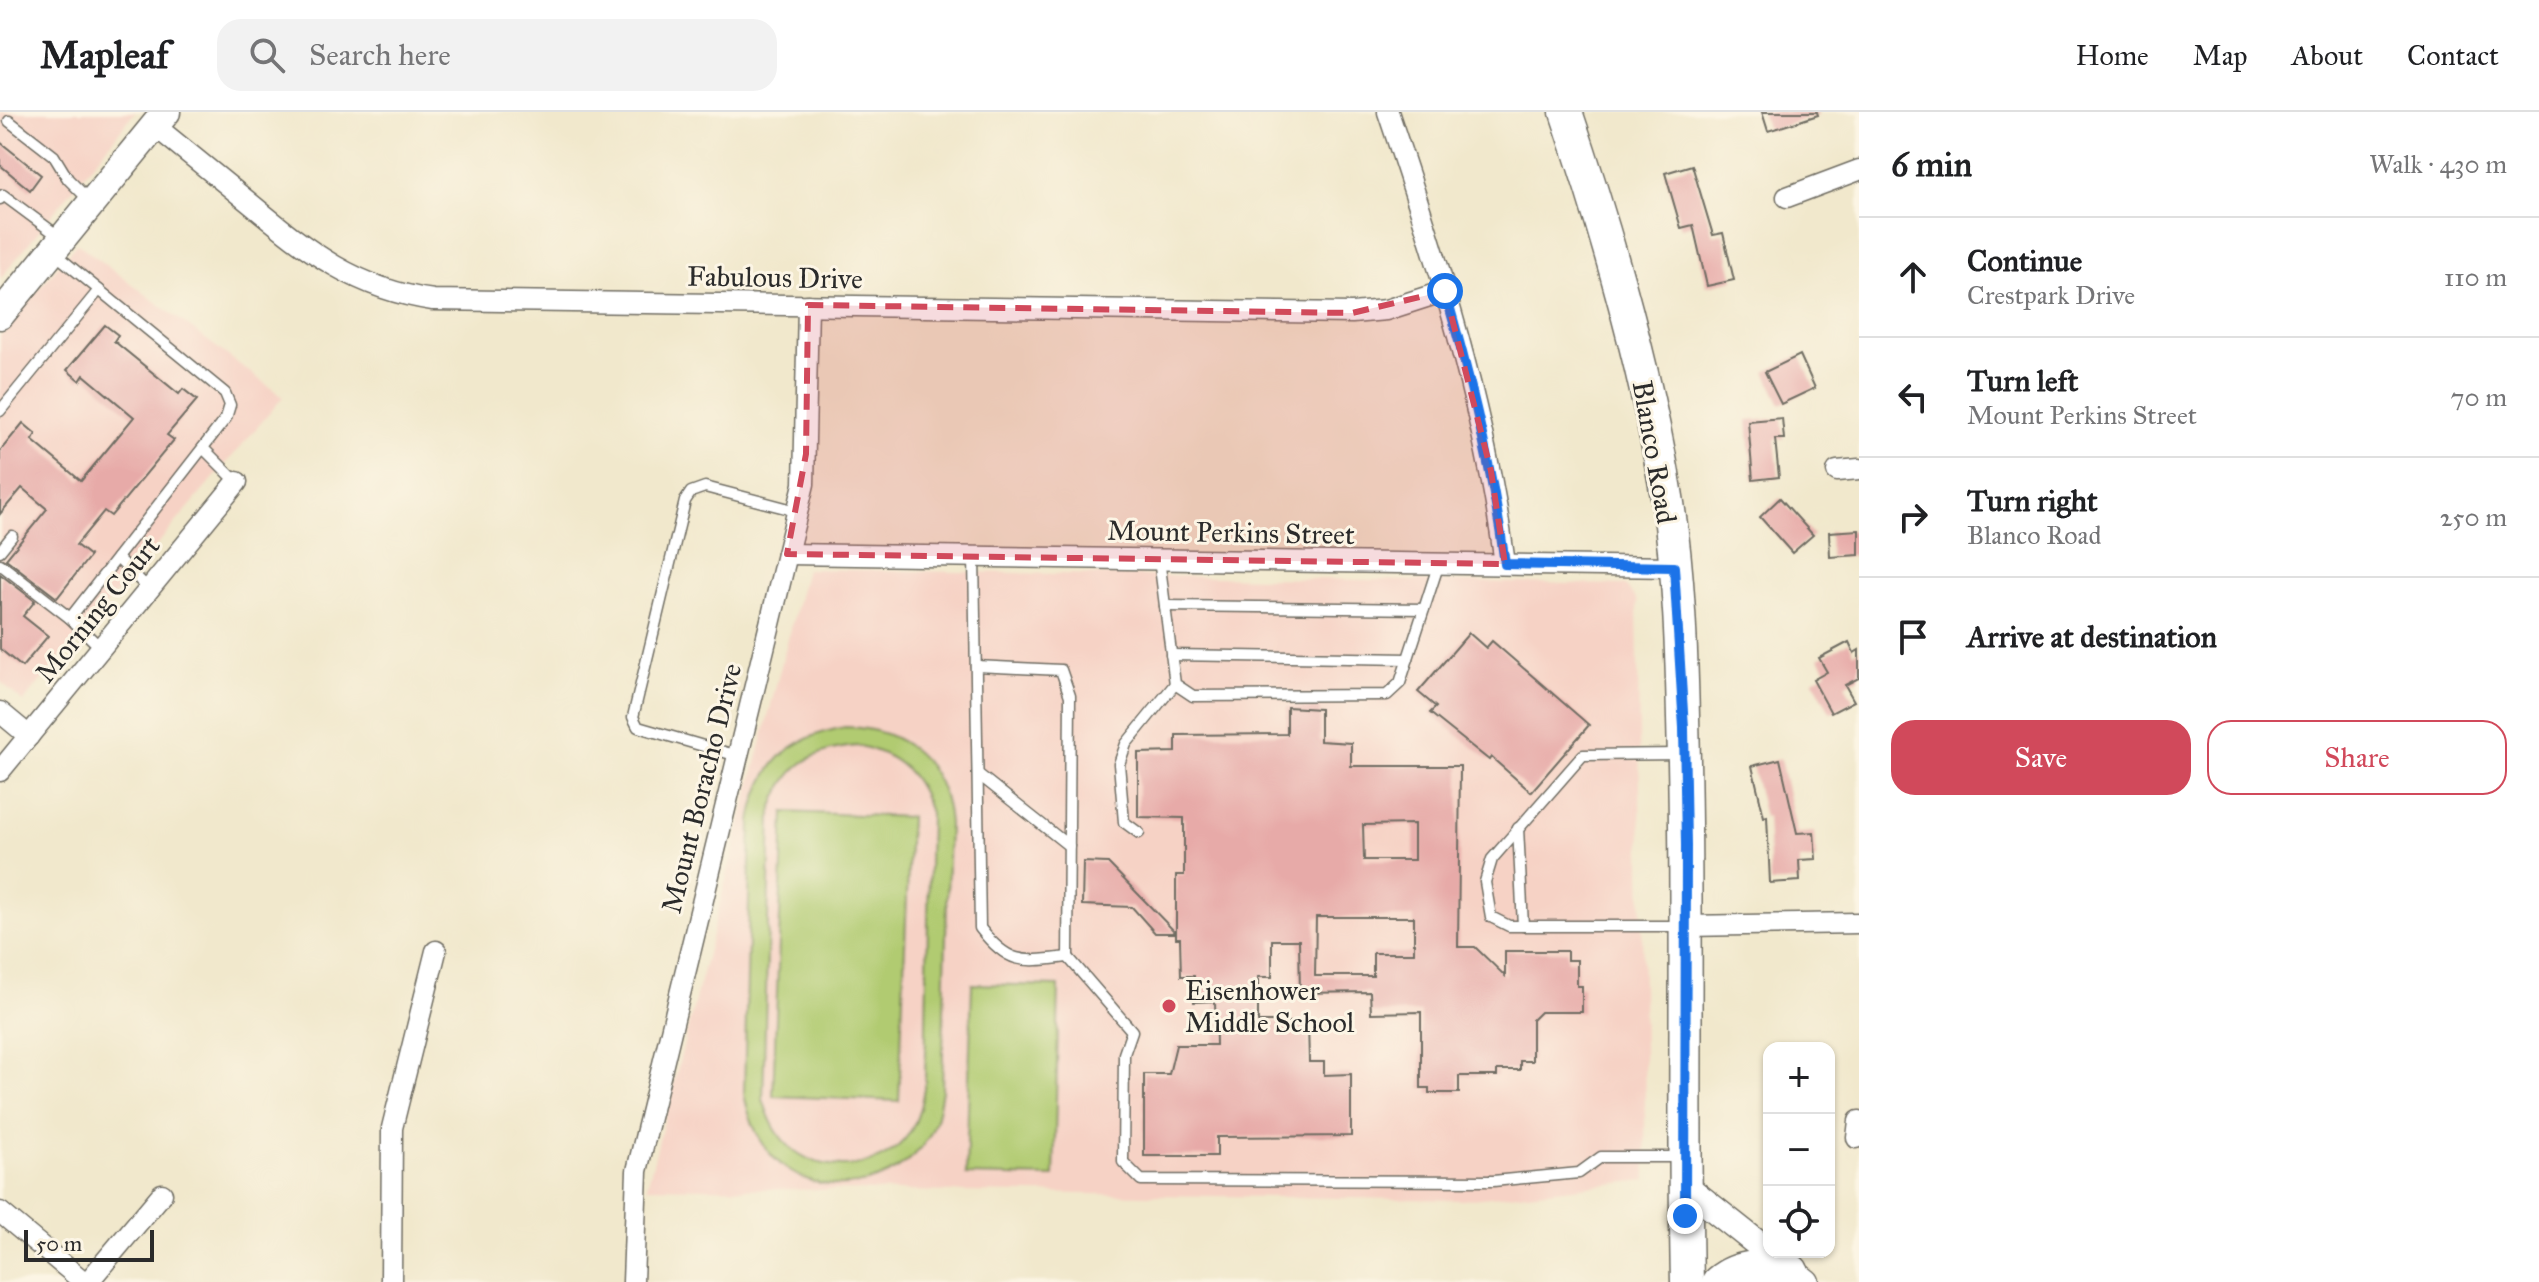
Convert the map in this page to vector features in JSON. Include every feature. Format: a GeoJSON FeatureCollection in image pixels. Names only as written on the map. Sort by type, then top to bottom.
{"type":"FeatureCollection","features":[{"type":"Feature","properties":{"kind":"main road","name":"Blanco Road"},"geometry":{"type":"LineString","coordinates":[[1566,112],[1595,197],[1640,367],[1665,487],[1674,567],[1684,754],[1687,1282]]}},
{"type":"Feature","properties":{"kind":"main road"},"geometry":{"type":"LineString","coordinates":[[0,315],[156,119]]}},
{"type":"Feature","properties":{"kind":"main road"},"geometry":{"type":"LineString","coordinates":[[1718,1282],[1730,1272],[1753,1267],[1799,1276]]}},
{"type":"Feature","properties":{"kind":"street"},"geometry":{"type":"LineString","coordinates":[[1388,112],[1474,391],[1498,504],[1505,564]]}},
{"type":"Feature","properties":{"kind":"street","name":"Fabulous Drive"},"geometry":{"type":"LineString","coordinates":[[156,119],[304,248],[360,281],[389,292],[433,300],[1352,313],[1386,310],[1445,291]]}},
{"type":"Feature","properties":{"kind":"street"},"geometry":{"type":"LineString","coordinates":[[1787,197],[1859,170]]}},
{"type":"Feature","properties":{"kind":"street","name":"Mount Boracho Drive"},"geometry":{"type":"LineString","coordinates":[[633,1282],[637,1171],[804,484],[808,305]]}},
{"type":"Feature","properties":{"kind":"street"},"geometry":{"type":"LineString","coordinates":[[1837,471],[1859,469]]}},
{"type":"Feature","properties":{"kind":"street","name":"Morning Court"},"geometry":{"type":"LineString","coordinates":[[0,771],[237,482]]}},
{"type":"Feature","properties":{"kind":"street","name":"Mount Perkins Street"},"geometry":{"type":"LineString","coordinates":[[787,554],[1674,567]]}},
{"type":"Feature","properties":{"kind":"street"},"geometry":{"type":"LineString","coordinates":[[0,712],[29,736]]}},
{"type":"Feature","properties":{"kind":"street"},"geometry":{"type":"LineString","coordinates":[[1686,926],[1859,923]]}},
{"type":"Feature","properties":{"kind":"street"},"geometry":{"type":"LineString","coordinates":[[391,1282],[392,1128],[436,951]]}},
{"type":"Feature","properties":{"kind":"street"},"geometry":{"type":"LineString","coordinates":[[1685,1172],[1799,1276]]}},
{"type":"Feature","properties":{"kind":"street"},"geometry":{"type":"LineString","coordinates":[[0,1212],[86,1282],[162,1194]]}},
{"type":"Feature","properties":{"kind":"lane"},"geometry":{"type":"LineString","coordinates":[[9,121],[54,156],[68,179],[92,203]]}},
{"type":"Feature","properties":{"kind":"lane"},"geometry":{"type":"LineString","coordinates":[[1,195],[57,245],[99,290],[225,393],[230,405],[226,418],[70,618]]}},
{"type":"Feature","properties":{"kind":"lane"},"geometry":{"type":"LineString","coordinates":[[0,411],[99,290]]}},
{"type":"Feature","properties":{"kind":"lane"},"geometry":{"type":"LineString","coordinates":[[203,448],[237,482]]}},
{"type":"Feature","properties":{"kind":"lane"},"geometry":{"type":"LineString","coordinates":[[738,756],[646,731],[638,727],[633,717],[685,501],[691,492],[705,487],[797,511]]}},
{"type":"Feature","properties":{"kind":"lane"},"geometry":{"type":"LineString","coordinates":[[0,551],[12,536]]}},
{"type":"Feature","properties":{"kind":"lane"},"geometry":{"type":"LineString","coordinates":[[974,556],[980,928],[996,949],[1012,957],[1037,960],[1068,957]]}},
{"type":"Feature","properties":{"kind":"lane"},"geometry":{"type":"LineString","coordinates":[[117,558],[149,589]]}},
{"type":"Feature","properties":{"kind":"lane"},"geometry":{"type":"LineString","coordinates":[[1139,833],[1124,822],[1119,764],[1126,744],[1175,684],[1159,559]]}},
{"type":"Feature","properties":{"kind":"lane"},"geometry":{"type":"LineString","coordinates":[[1175,684],[1193,696],[1387,695],[1400,683],[1439,563]]}},
{"type":"Feature","properties":{"kind":"lane"},"geometry":{"type":"LineString","coordinates":[[0,564],[70,618],[101,648]]}},
{"type":"Feature","properties":{"kind":"lane"},"geometry":{"type":"LineString","coordinates":[[1165,606],[1424,609]]}},
{"type":"Feature","properties":{"kind":"lane"},"geometry":{"type":"LineString","coordinates":[[1171,655],[1408,659]]}},
{"type":"Feature","properties":{"kind":"lane"},"geometry":{"type":"LineString","coordinates":[[976,666],[1061,670],[1070,696],[1068,957],[1132,1031],[1124,1054],[1123,1162],[1141,1180],[1493,1181],[1579,1173],[1601,1157],[1685,1172]]}},
{"type":"Feature","properties":{"kind":"lane"},"geometry":{"type":"LineString","coordinates":[[1684,754],[1583,755],[1492,859],[1485,882],[1491,917],[1509,926],[1686,926]]}},
{"type":"Feature","properties":{"kind":"lane"},"geometry":{"type":"LineString","coordinates":[[978,774],[1069,846]]}},
{"type":"Feature","properties":{"kind":"lane"},"geometry":{"type":"LineString","coordinates":[[1518,828],[1523,926]]}},
{"type":"Feature","properties":{"kind":"highlighted area"},"geometry":{"type":"Polygon","coordinates":[[[1445,291],[1491,471],[1505,564],[1439,563],[787,554],[806,454],[808,305],[1352,313],[1445,291]]]}},
{"type":"Feature","properties":{"kind":"shaded area"},"geometry":{"type":"Polygon","coordinates":[[[0,112],[135,112],[0,279],[0,112]]]}},
{"type":"Feature","properties":{"kind":"shaded area"},"geometry":{"type":"Polygon","coordinates":[[[77,243],[283,397],[23,702],[0,681],[0,336],[77,243]]]}},
{"type":"Feature","properties":{"kind":"shaded area","name":"Eisenhower Middle School"},"geometry":{"type":"Polygon","coordinates":[[[806,569],[1625,585],[1637,601],[1646,1180],[1463,1200],[647,1187],[806,569]]]}},
{"type":"Feature","properties":{"kind":"green space"},"geometry":{"type":"Polygon","coordinates":[[[845,727],[866,729],[903,742],[917,753],[939,783],[949,823],[942,1090],[936,1121],[928,1138],[897,1169],[857,1184],[814,1182],[776,1160],[755,1130],[744,1094],[751,821],[770,769],[793,747],[825,732],[845,727]],[[859,746],[814,756],[784,783],[771,813],[763,1099],[774,1128],[789,1146],[808,1159],[839,1166],[870,1162],[898,1146],[915,1123],[925,1082],[930,813],[919,787],[905,768],[873,750],[859,746]]]}},
{"type":"Feature","properties":{"kind":"green space"},"geometry":{"type":"Polygon","coordinates":[[[784,812],[910,817],[899,1101],[773,1096],[784,812]]]}},
{"type":"Feature","properties":{"kind":"green space"},"geometry":{"type":"Polygon","coordinates":[[[972,984],[1059,986],[1054,1177],[966,1175],[972,984]]]}},
{"type":"Feature","properties":{"kind":"building"},"geometry":{"type":"Polygon","coordinates":[[[1762,112],[1817,112],[1818,115],[1768,131],[1762,112]]]}},
{"type":"Feature","properties":{"kind":"building"},"geometry":{"type":"Polygon","coordinates":[[[0,142],[41,175],[30,190],[0,165],[0,142]]]}},
{"type":"Feature","properties":{"kind":"building"},"geometry":{"type":"Polygon","coordinates":[[[1692,165],[1713,235],[1723,233],[1734,280],[1707,286],[1693,225],[1681,228],[1665,173],[1692,165]]]}},
{"type":"Feature","properties":{"kind":"building"},"geometry":{"type":"Polygon","coordinates":[[[105,325],[118,335],[114,341],[179,394],[183,389],[197,400],[167,435],[174,440],[111,516],[104,511],[76,545],[90,556],[57,598],[6,559],[47,509],[22,488],[0,514],[0,451],[23,423],[36,434],[32,440],[81,481],[134,417],[84,375],[80,381],[67,370],[105,325]]]}},
{"type":"Feature","properties":{"kind":"building"},"geometry":{"type":"Polygon","coordinates":[[[1800,355],[1815,388],[1781,404],[1765,372],[1800,355]]]}},
{"type":"Feature","properties":{"kind":"building"},"geometry":{"type":"Polygon","coordinates":[[[1782,418],[1784,439],[1775,439],[1779,477],[1753,480],[1748,421],[1782,418]]]}},
{"type":"Feature","properties":{"kind":"building"},"geometry":{"type":"Polygon","coordinates":[[[1780,498],[1813,535],[1792,553],[1760,517],[1780,498]]]}},
{"type":"Feature","properties":{"kind":"building"},"geometry":{"type":"Polygon","coordinates":[[[1859,530],[1859,555],[1830,557],[1829,532],[1859,530]]]}},
{"type":"Feature","properties":{"kind":"building"},"geometry":{"type":"Polygon","coordinates":[[[0,574],[35,601],[23,616],[48,636],[22,667],[0,649],[0,574]]]}},
{"type":"Feature","properties":{"kind":"building"},"geometry":{"type":"Polygon","coordinates":[[[1469,633],[1486,648],[1492,641],[1589,725],[1531,792],[1491,757],[1489,760],[1430,713],[1436,707],[1418,692],[1469,633]]]}},
{"type":"Feature","properties":{"kind":"building"},"geometry":{"type":"Polygon","coordinates":[[[1849,642],[1854,653],[1859,650],[1859,678],[1845,685],[1854,701],[1831,713],[1813,680],[1827,672],[1819,658],[1849,642]]]}},
{"type":"Feature","properties":{"kind":"building"},"geometry":{"type":"Polygon","coordinates":[[[1287,707],[1320,709],[1320,741],[1351,743],[1351,766],[1460,766],[1458,947],[1475,947],[1505,976],[1505,951],[1567,951],[1567,960],[1577,960],[1577,986],[1582,986],[1582,1012],[1540,1012],[1532,1020],[1532,1061],[1520,1061],[1520,1070],[1497,1070],[1497,1076],[1459,1076],[1459,1093],[1429,1093],[1429,1088],[1421,1088],[1421,1012],[1371,1013],[1370,992],[1300,993],[1299,940],[1272,940],[1272,977],[1258,977],[1258,1022],[1308,1022],[1309,1062],[1324,1062],[1324,1075],[1351,1074],[1351,1136],[1217,1137],[1217,1156],[1144,1156],[1144,1074],[1169,1074],[1176,1045],[1216,1045],[1215,1001],[1194,1002],[1194,976],[1181,976],[1180,938],[1176,938],[1176,875],[1184,875],[1184,818],[1138,817],[1138,753],[1176,752],[1176,735],[1287,734],[1287,707]],[[1414,824],[1363,825],[1364,860],[1414,860],[1414,824]],[[1316,917],[1315,976],[1373,976],[1373,953],[1414,953],[1414,917],[1316,917]]]}},
{"type":"Feature","properties":{"kind":"building"},"geometry":{"type":"Polygon","coordinates":[[[1780,759],[1797,833],[1814,832],[1816,859],[1799,860],[1800,881],[1770,883],[1767,816],[1764,817],[1752,766],[1780,759]]]}},
{"type":"Feature","properties":{"kind":"building"},"geometry":{"type":"Polygon","coordinates":[[[1083,862],[1108,863],[1176,933],[1155,933],[1132,907],[1082,905],[1083,862]]]}},
{"type":"Feature","properties":{"kind":"place","name":"Eisenhower Middle School"},"geometry":{"type":"Point","coordinates":[1169,1006]}},
{"type":"Feature","properties":{"kind":"route"},"geometry":{"type":"LineString","coordinates":[[1445,291],[1474,391],[1498,504],[1505,564],[1674,567],[1684,728],[1686,845],[1685,1216]]}}]}
